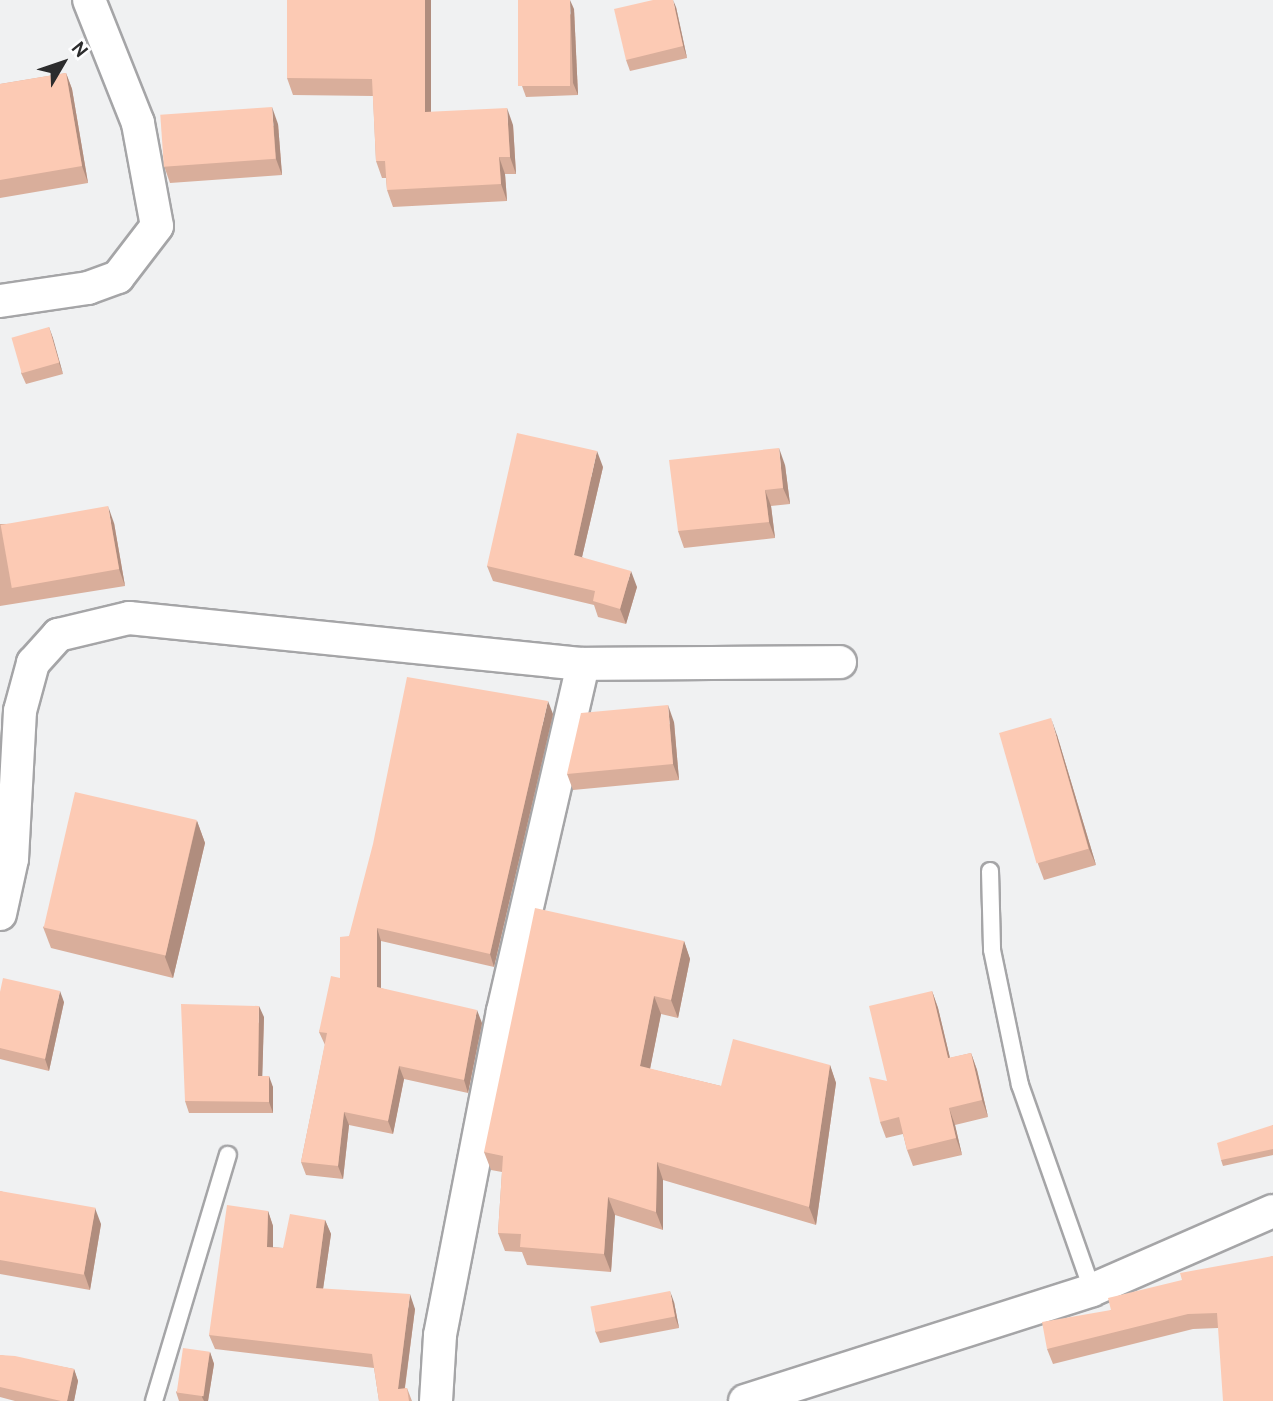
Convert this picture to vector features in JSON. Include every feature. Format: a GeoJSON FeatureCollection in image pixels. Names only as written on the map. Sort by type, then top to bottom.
{"type":"FeatureCollection","features":[{"type":"Feature","properties":{"kind":"street"},"geometry":{"type":"LineString","coordinates":[[0,301],[88,289],[118,277],[157,226],[138,123],[89,0]]}},
{"type":"Feature","properties":{"kind":"street"},"geometry":{"type":"LineString","coordinates":[[0,914],[12,859],[20,711],[33,663],[58,635],[129,618],[583,664],[840,662]]}},
{"type":"Feature","properties":{"kind":"street"},"geometry":{"type":"LineString","coordinates":[[436,1401],[440,1335],[501,1024],[583,664]]}},
{"type":"Feature","properties":{"kind":"street"},"geometry":{"type":"LineString","coordinates":[[745,1401],[1092,1290],[1273,1211]]}},
{"type":"Feature","properties":{"kind":"lane"},"geometry":{"type":"LineString","coordinates":[[990,871],[992,950],[1020,1085],[1092,1290]]}},
{"type":"Feature","properties":{"kind":"lane"},"geometry":{"type":"LineString","coordinates":[[154,1401],[228,1155]]}},
{"type":"Feature","properties":{"kind":"building"},"geometry":{"type":"Polygon","coordinates":[[[287,0],[425,0],[425,112],[507,108],[510,157],[499,157],[501,184],[387,190],[385,161],[376,161],[372,79],[287,78],[287,0]]]}},
{"type":"Feature","properties":{"kind":"building"},"geometry":{"type":"Polygon","coordinates":[[[518,0],[570,0],[570,86],[518,86],[518,0]]]}},
{"type":"Feature","properties":{"kind":"building"},"geometry":{"type":"Polygon","coordinates":[[[653,0],[673,0],[683,46],[626,60],[614,9],[653,0]]]}},
{"type":"Feature","properties":{"kind":"building"},"geometry":{"type":"Polygon","coordinates":[[[66,73],[82,166],[0,180],[0,84],[66,73]]]}},
{"type":"Feature","properties":{"kind":"building"},"geometry":{"type":"Polygon","coordinates":[[[272,107],[276,159],[164,167],[160,115],[272,107]]]}},
{"type":"Feature","properties":{"kind":"building"},"geometry":{"type":"Polygon","coordinates":[[[49,327],[59,363],[22,373],[12,338],[49,327]]]}},
{"type":"Feature","properties":{"kind":"building"},"geometry":{"type":"Polygon","coordinates":[[[517,433],[597,451],[574,555],[631,571],[620,609],[593,601],[595,591],[487,566],[517,433]]]}},
{"type":"Feature","properties":{"kind":"building"},"geometry":{"type":"Polygon","coordinates":[[[779,448],[783,488],[765,490],[769,522],[678,531],[669,460],[779,448]]]}},
{"type":"Feature","properties":{"kind":"building"},"geometry":{"type":"Polygon","coordinates":[[[108,506],[119,569],[12,588],[1,525],[108,506]]]}},
{"type":"Feature","properties":{"kind":"building"},"geometry":{"type":"Polygon","coordinates":[[[407,677],[548,701],[490,954],[377,928],[377,987],[477,1010],[464,1080],[399,1066],[388,1121],[344,1112],[338,1166],[301,1162],[327,1033],[319,1032],[331,976],[340,978],[340,937],[349,936],[373,844],[407,677]]]}},
{"type":"Feature","properties":{"kind":"building"},"geometry":{"type":"Polygon","coordinates":[[[668,705],[673,764],[567,774],[581,713],[668,705]]]}},
{"type":"Feature","properties":{"kind":"building"},"geometry":{"type":"Polygon","coordinates":[[[1051,718],[1088,849],[1037,864],[999,733],[1051,718]]]}},
{"type":"Feature","properties":{"kind":"building"},"geometry":{"type":"Polygon","coordinates":[[[75,792],[197,820],[166,956],[44,927],[75,792]]]}},
{"type":"Feature","properties":{"kind":"building"},"geometry":{"type":"Polygon","coordinates":[[[535,908],[684,941],[671,1000],[654,996],[640,1066],[721,1086],[733,1039],[830,1065],[809,1207],[657,1162],[656,1212],[608,1197],[604,1254],[520,1247],[521,1234],[498,1233],[503,1156],[484,1152],[535,908]]]}},
{"type":"Feature","properties":{"kind":"building"},"geometry":{"type":"Polygon","coordinates":[[[3,978],[60,991],[45,1059],[0,1048],[0,992],[3,978]]]}},
{"type":"Feature","properties":{"kind":"building"},"geometry":{"type":"Polygon","coordinates":[[[932,991],[948,1058],[971,1053],[982,1100],[949,1108],[956,1138],[907,1150],[899,1117],[880,1122],[869,1077],[887,1081],[869,1006],[932,991]]]}},
{"type":"Feature","properties":{"kind":"building"},"geometry":{"type":"Polygon","coordinates":[[[181,1004],[259,1006],[258,1076],[269,1076],[269,1102],[185,1101],[181,1004]]]}},
{"type":"Feature","properties":{"kind":"building"},"geometry":{"type":"Polygon","coordinates":[[[1273,1125],[1273,1149],[1221,1160],[1217,1143],[1273,1125]]]}},
{"type":"Feature","properties":{"kind":"building"},"geometry":{"type":"Polygon","coordinates":[[[0,1191],[96,1208],[84,1275],[0,1260],[0,1191]]]}},
{"type":"Feature","properties":{"kind":"building"},"geometry":{"type":"Polygon","coordinates":[[[227,1205],[268,1211],[267,1247],[283,1248],[290,1214],[325,1220],[316,1288],[410,1294],[398,1389],[407,1388],[409,1401],[379,1401],[372,1354],[209,1335],[227,1205]]]}},
{"type":"Feature","properties":{"kind":"building"},"geometry":{"type":"Polygon","coordinates":[[[1273,1256],[1273,1401],[1223,1401],[1217,1313],[1188,1314],[1047,1349],[1042,1322],[1111,1310],[1108,1298],[1182,1280],[1180,1273],[1273,1256]]]}},
{"type":"Feature","properties":{"kind":"building"},"geometry":{"type":"Polygon","coordinates":[[[670,1291],[675,1317],[595,1332],[590,1306],[670,1291]]]}},
{"type":"Feature","properties":{"kind":"building"},"geometry":{"type":"Polygon","coordinates":[[[183,1348],[210,1352],[203,1396],[177,1393],[183,1348]]]}},
{"type":"Feature","properties":{"kind":"building"},"geometry":{"type":"Polygon","coordinates":[[[0,1355],[74,1369],[67,1401],[0,1387],[0,1355]]]}}]}
